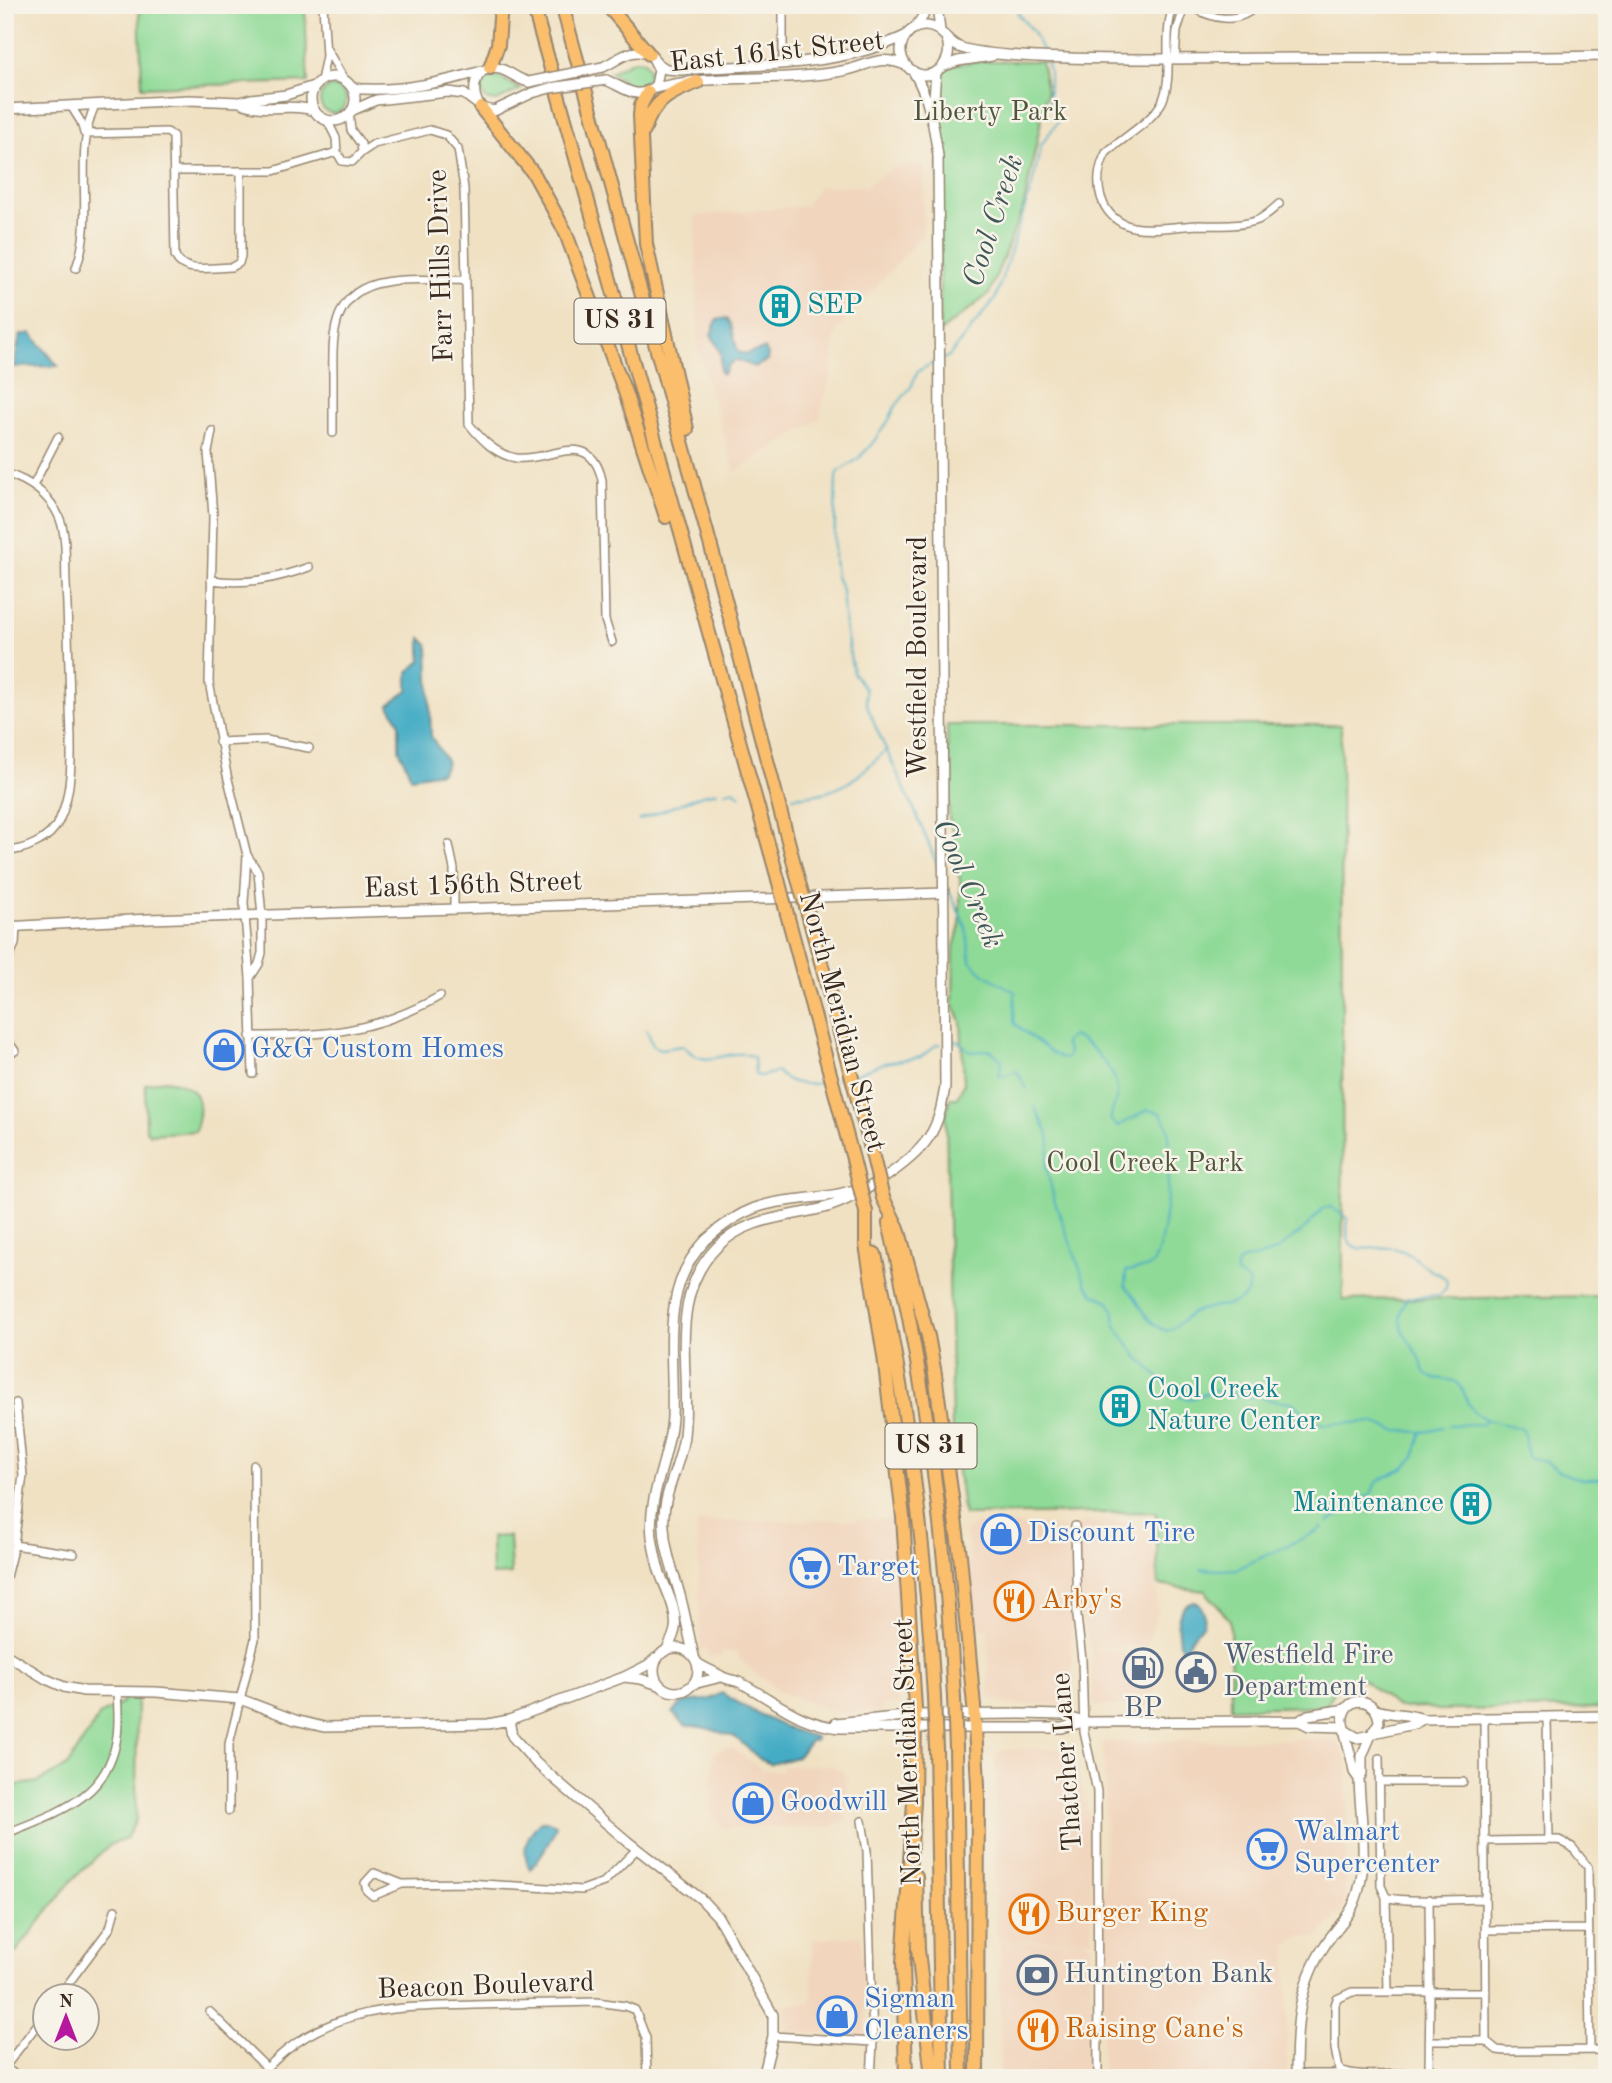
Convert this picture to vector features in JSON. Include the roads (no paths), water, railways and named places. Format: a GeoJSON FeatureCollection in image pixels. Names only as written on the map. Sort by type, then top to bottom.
{"type":"FeatureCollection","features":[{"type":"Feature","properties":{"kind":"highway"},"geometry":{"type":"LineString","coordinates":[[487,69],[498,44],[501,5]]}},
{"type":"Feature","properties":{"kind":"highway","name":"North Meridian Street"},"geometry":{"type":"LineString","coordinates":[[533,5],[778,879],[853,1159],[894,1348],[914,1471],[928,1594],[936,1748],[942,2078]]}},
{"type":"Feature","properties":{"kind":"highway","name":"North Meridian Street"},"geometry":{"type":"LineString","coordinates":[[562,5],[719,576],[870,1145],[912,1335],[932,1458],[944,1557],[954,1697],[961,2078]]}},
{"type":"Feature","properties":{"kind":"highway"},"geometry":{"type":"LineString","coordinates":[[607,5],[653,58]]}},
{"type":"Feature","properties":{"kind":"highway"},"geometry":{"type":"LineString","coordinates":[[640,145],[647,120],[657,103],[674,91],[698,82]]}},
{"type":"Feature","properties":{"kind":"highway"},"geometry":{"type":"LineString","coordinates":[[650,91],[640,109],[648,256],[719,576]]}},
{"type":"Feature","properties":{"kind":"highway"},"geometry":{"type":"LineString","coordinates":[[479,105],[529,166],[565,230],[625,392],[672,536],[709,636]]}},
{"type":"Feature","properties":{"kind":"highway"},"geometry":{"type":"LineString","coordinates":[[883,1198],[898,1228],[918,1298],[935,1374],[960,1555],[975,1730],[978,1832],[977,2078]]}},
{"type":"Feature","properties":{"kind":"highway"},"geometry":{"type":"LineString","coordinates":[[866,1212],[866,1245],[884,1356],[903,1517],[915,1715],[916,1927],[932,2078]]}},
{"type":"Feature","properties":{"kind":"highway"},"geometry":{"type":"LineString","coordinates":[[906,2078],[903,1950],[915,1802]]}},
{"type":"Feature","properties":{"kind":"highway"},"geometry":{"type":"LineString","coordinates":[[978,2002],[983,2078]]}},
{"type":"Feature","properties":{"kind":"street"},"geometry":{"type":"LineString","coordinates":[[315,111],[311,102],[312,92],[319,83],[326,64],[323,5]]}},
{"type":"Feature","properties":{"kind":"street"},"geometry":{"type":"LineString","coordinates":[[783,5],[783,62]]}},
{"type":"Feature","properties":{"kind":"street"},"geometry":{"type":"LineString","coordinates":[[926,5],[923,16],[905,36],[901,51],[910,68],[928,74],[958,61],[1000,55]]}},
{"type":"Feature","properties":{"kind":"street"},"geometry":{"type":"LineString","coordinates":[[937,5],[949,52],[939,69]]}},
{"type":"Feature","properties":{"kind":"street"},"geometry":{"type":"LineString","coordinates":[[1171,59],[1167,29],[1174,5]]}},
{"type":"Feature","properties":{"kind":"street"},"geometry":{"type":"LineString","coordinates":[[1257,5],[1239,17],[1222,19],[1205,15],[1187,5],[1177,31],[1162,101],[1149,117],[1106,153],[1101,161],[1098,188],[1108,212],[1122,223],[1140,228],[1219,225],[1256,220],[1264,217],[1279,204]]}},
{"type":"Feature","properties":{"kind":"street"},"geometry":{"type":"LineString","coordinates":[[915,27],[928,26],[963,48],[1000,55],[1037,57],[1171,59],[1607,56]]}},
{"type":"Feature","properties":{"kind":"street","name":"East 161st Street"},"geometry":{"type":"LineString","coordinates":[[653,58],[666,69],[680,70],[783,62],[849,55],[905,36]]}},
{"type":"Feature","properties":{"kind":"street"},"geometry":{"type":"LineString","coordinates":[[240,102],[252,108],[301,107],[315,111],[327,120],[342,161],[357,159],[362,148],[352,134],[350,112],[355,100],[326,47]]}},
{"type":"Feature","properties":{"kind":"street"},"geometry":{"type":"LineString","coordinates":[[5,108],[189,100],[240,102],[286,95],[336,78],[348,85],[368,90],[430,83],[487,69],[502,69],[520,80],[529,82],[603,67],[631,51],[653,58],[660,75],[650,91],[632,94],[606,80],[550,88],[532,93],[499,110],[486,110],[464,94],[448,92],[376,100],[337,121],[327,120]]}},
{"type":"Feature","properties":{"kind":"street","name":"East 161st Street"},"geometry":{"type":"LineString","coordinates":[[650,91],[698,82],[826,74],[884,59],[910,68]]}},
{"type":"Feature","properties":{"kind":"street","name":"Westfield Boulevard"},"geometry":{"type":"LineString","coordinates":[[696,1660],[668,1558],[663,1524],[668,1493],[684,1436],[684,1319],[687,1298],[695,1279],[706,1259],[736,1232],[755,1222],[776,1216],[838,1204],[915,1154],[929,1138],[936,1124],[945,1087],[939,156],[933,120],[923,90],[910,68]]}},
{"type":"Feature","properties":{"kind":"street"},"geometry":{"type":"LineString","coordinates":[[479,105],[475,84],[487,69]]}},
{"type":"Feature","properties":{"kind":"street","name":"Westfield Boulevard"},"geometry":{"type":"LineString","coordinates":[[933,120],[939,69]]}},
{"type":"Feature","properties":{"kind":"street"},"geometry":{"type":"LineString","coordinates":[[76,268],[83,250],[85,134],[95,105]]}},
{"type":"Feature","properties":{"kind":"street"},"geometry":{"type":"LineString","coordinates":[[71,106],[85,134]]}},
{"type":"Feature","properties":{"kind":"street","name":"Farr Hills Drive"},"geometry":{"type":"LineString","coordinates":[[362,148],[430,130],[443,133],[456,145],[463,169],[464,188],[469,424],[492,448],[513,458],[574,450],[587,454],[596,462],[602,480],[604,620],[611,642]]}},
{"type":"Feature","properties":{"kind":"street"},"geometry":{"type":"LineString","coordinates":[[85,134],[167,132],[172,135],[175,255],[178,263],[186,267],[232,267],[239,263],[241,171]]}},
{"type":"Feature","properties":{"kind":"street"},"geometry":{"type":"LineString","coordinates":[[175,171],[281,169],[337,152]]}},
{"type":"Feature","properties":{"kind":"street"},"geometry":{"type":"LineString","coordinates":[[333,433],[332,337],[337,319],[346,304],[359,292],[382,282],[466,280]]}},
{"type":"Feature","properties":{"kind":"street"},"geometry":{"type":"LineString","coordinates":[[212,431],[208,452],[213,516],[209,682],[219,742],[247,855],[246,916],[253,1074]]}},
{"type":"Feature","properties":{"kind":"street"},"geometry":{"type":"LineString","coordinates":[[33,486],[58,437]]}},
{"type":"Feature","properties":{"kind":"street"},"geometry":{"type":"LineString","coordinates":[[5,473],[33,486],[49,498],[61,521],[70,705],[68,792],[58,824],[49,834],[28,846],[15,851],[5,851]]}},
{"type":"Feature","properties":{"kind":"street"},"geometry":{"type":"LineString","coordinates":[[211,580],[250,583],[281,578],[309,567]]}},
{"type":"Feature","properties":{"kind":"street"},"geometry":{"type":"LineString","coordinates":[[219,742],[266,740],[309,748]]}},
{"type":"Feature","properties":{"kind":"street"},"geometry":{"type":"LineString","coordinates":[[449,845],[454,869],[454,910]]}},
{"type":"Feature","properties":{"kind":"street"},"geometry":{"type":"LineString","coordinates":[[247,855],[258,872],[262,916],[262,953],[250,978]]}},
{"type":"Feature","properties":{"kind":"street","name":"East 156th Street"},"geometry":{"type":"LineString","coordinates":[[5,927],[943,890]]}},
{"type":"Feature","properties":{"kind":"street"},"geometry":{"type":"LineString","coordinates":[[5,966],[15,944],[16,926]]}},
{"type":"Feature","properties":{"kind":"street"},"geometry":{"type":"LineString","coordinates":[[250,1036],[335,1034],[392,1020],[440,996]]}},
{"type":"Feature","properties":{"kind":"street"},"geometry":{"type":"LineString","coordinates":[[5,1037],[15,1051]]}},
{"type":"Feature","properties":{"kind":"street","name":"Westfield Boulevard"},"geometry":{"type":"LineString","coordinates":[[667,1649],[674,1632],[675,1618],[655,1557],[652,1524],[658,1479],[672,1429],[672,1309],[676,1290],[699,1248],[716,1230],[754,1208],[848,1192],[888,1173]]}},
{"type":"Feature","properties":{"kind":"street"},"geometry":{"type":"LineString","coordinates":[[5,1581],[23,1475],[16,1403]]}},
{"type":"Feature","properties":{"kind":"street"},"geometry":{"type":"LineString","coordinates":[[229,1811],[229,1744],[255,1639],[254,1465]]}},
{"type":"Feature","properties":{"kind":"street","name":"Thatcher Lane"},"geometry":{"type":"LineString","coordinates":[[1075,1526],[1083,1722],[1097,1791],[1098,2078]]}},
{"type":"Feature","properties":{"kind":"street"},"geometry":{"type":"LineString","coordinates":[[13,1545],[74,1553]]}},
{"type":"Feature","properties":{"kind":"street"},"geometry":{"type":"LineString","coordinates":[[5,1654],[64,1687],[84,1691],[156,1692],[240,1699],[295,1720],[334,1728],[488,1724],[509,1720],[624,1677],[648,1665],[667,1649],[682,1648],[722,1677],[742,1684],[812,1724],[840,1728],[975,1730],[1062,1728],[1083,1722],[1299,1721],[1310,1726],[1345,1729],[1358,1738],[1423,1719]]}},
{"type":"Feature","properties":{"kind":"street"},"geometry":{"type":"LineString","coordinates":[[656,1658],[653,1672],[660,1686]]}},
{"type":"Feature","properties":{"kind":"street"},"geometry":{"type":"LineString","coordinates":[[624,1677],[642,1679],[673,1692],[688,1689],[697,1678],[696,1660]]}},
{"type":"Feature","properties":{"kind":"street"},"geometry":{"type":"LineString","coordinates":[[693,1684],[722,1677]]}},
{"type":"Feature","properties":{"kind":"street"},"geometry":{"type":"LineString","coordinates":[[5,1834],[64,1810],[93,1788],[115,1750],[118,1725],[117,1692]]}},
{"type":"Feature","properties":{"kind":"street"},"geometry":{"type":"LineString","coordinates":[[1359,1779],[1354,1772],[1342,1718],[1352,1703],[1361,1701],[1376,1710],[1394,1715],[1412,1714],[1423,1719],[1607,1716]]}},
{"type":"Feature","properties":{"kind":"street"},"geometry":{"type":"LineString","coordinates":[[1299,1721],[1308,1716],[1346,1709]]}},
{"type":"Feature","properties":{"kind":"street"},"geometry":{"type":"LineString","coordinates":[[1376,1710],[1379,1722],[1362,1756],[1362,1773],[1359,1779],[1362,1868],[1359,1889],[1348,1915],[1323,1947],[1304,1987],[1297,2018],[1296,2076],[1429,2074],[1429,1899]]}},
{"type":"Feature","properties":{"kind":"street"},"geometry":{"type":"LineString","coordinates":[[799,1717],[845,1723],[915,1715],[1063,1715],[1083,1722]]}},
{"type":"Feature","properties":{"kind":"street"},"geometry":{"type":"LineString","coordinates":[[1547,1717],[1549,1840]]}},
{"type":"Feature","properties":{"kind":"street"},"geometry":{"type":"LineString","coordinates":[[1484,1718],[1486,2041]]}},
{"type":"Feature","properties":{"kind":"street"},"geometry":{"type":"LineString","coordinates":[[509,1720],[512,1736],[536,1763],[701,1899],[718,1917],[770,2009],[773,2036],[763,2078]]}},
{"type":"Feature","properties":{"kind":"street"},"geometry":{"type":"LineString","coordinates":[[1380,1758],[1381,1886],[1386,1897],[1388,1993]]}},
{"type":"Feature","properties":{"kind":"street"},"geometry":{"type":"LineString","coordinates":[[1380,1782],[1463,1782]]}},
{"type":"Feature","properties":{"kind":"street"},"geometry":{"type":"LineString","coordinates":[[862,1821],[867,1851],[873,2042],[871,2078]]}},
{"type":"Feature","properties":{"kind":"street"},"geometry":{"type":"LineString","coordinates":[[1485,1841],[1559,1840],[1572,1847],[1588,1867],[1590,2050]]}},
{"type":"Feature","properties":{"kind":"street"},"geometry":{"type":"LineString","coordinates":[[402,1884],[374,1873],[365,1883],[367,1891],[373,1896],[402,1884],[466,1883],[582,1890],[604,1882],[638,1849]]}},
{"type":"Feature","properties":{"kind":"street"},"geometry":{"type":"LineString","coordinates":[[1386,1897],[1485,1899]]}},
{"type":"Feature","properties":{"kind":"street"},"geometry":{"type":"LineString","coordinates":[[70,1982],[110,1928],[115,1910]]}},
{"type":"Feature","properties":{"kind":"street"},"geometry":{"type":"LineString","coordinates":[[1486,1930],[1588,1929]]}},
{"type":"Feature","properties":{"kind":"street"},"geometry":{"type":"LineString","coordinates":[[1351,2074],[1339,2069],[1336,2062],[1337,1999],[1352,1993],[1486,1992]]}},
{"type":"Feature","properties":{"kind":"street","name":"Beacon Boulevard"},"geometry":{"type":"LineString","coordinates":[[258,2078],[289,2048],[317,2031],[356,2014],[385,2008],[606,2002],[635,2010],[647,2045],[647,2078]]}},
{"type":"Feature","properties":{"kind":"street"},"geometry":{"type":"LineString","coordinates":[[210,2012],[267,2068]]}},
{"type":"Feature","properties":{"kind":"street"},"geometry":{"type":"LineString","coordinates":[[19,2078],[5,2067],[32,2031]]}},
{"type":"Feature","properties":{"kind":"street"},"geometry":{"type":"LineString","coordinates":[[773,2036],[873,2042]]}},
{"type":"Feature","properties":{"kind":"street"},"geometry":{"type":"LineString","coordinates":[[1430,2041],[1486,2041],[1497,2050],[1505,2052],[1607,2050]]}},
{"type":"Feature","properties":{"kind":"water"},"geometry":{"type":"Polygon","coordinates":[[[727,318],[738,352],[746,354],[764,349],[768,354],[767,361],[754,367],[737,360],[729,364],[723,374],[720,372],[721,354],[711,334],[717,320],[727,318]]]}},
{"type":"Feature","properties":{"kind":"water"},"geometry":{"type":"Polygon","coordinates":[[[31,333],[58,366],[14,367],[20,335],[31,333]]]}},
{"type":"Feature","properties":{"kind":"water"},"geometry":{"type":"Polygon","coordinates":[[[421,638],[428,645],[431,736],[447,762],[442,772],[411,777],[399,749],[399,722],[389,705],[408,690],[408,672],[421,661],[421,638]]]}},
{"type":"Feature","properties":{"kind":"water"},"geometry":{"type":"Polygon","coordinates":[[[1194,1602],[1200,1604],[1204,1613],[1203,1624],[1182,1650],[1178,1636],[1179,1615],[1182,1609],[1194,1602]]]}},
{"type":"Feature","properties":{"kind":"water"},"geometry":{"type":"Polygon","coordinates":[[[722,1693],[779,1724],[816,1737],[815,1741],[810,1741],[797,1757],[771,1764],[761,1760],[735,1737],[685,1725],[673,1713],[684,1703],[707,1700],[722,1693]]]}},
{"type":"Feature","properties":{"kind":"water"},"geometry":{"type":"Polygon","coordinates":[[[541,1821],[556,1825],[545,1848],[530,1869],[525,1849],[532,1831],[541,1821]]]}},
{"type":"Feature","properties":{"kind":"waterway","name":"Cool Creek"},"geometry":{"type":"LineString","coordinates":[[1014,5],[1043,52]]}},
{"type":"Feature","properties":{"kind":"waterway","name":"Cool Creek"},"geometry":{"type":"LineString","coordinates":[[943,359],[949,356],[995,299],[1032,186],[1041,145],[1057,123],[1058,110],[1049,100],[1049,71],[1046,61]]}},
{"type":"Feature","properties":{"kind":"waterway","name":"Cool Creek"},"geometry":{"type":"LineString","coordinates":[[935,362],[918,371],[911,387],[871,445],[836,476],[834,558],[836,577],[842,590],[853,672],[865,689],[866,702],[876,728],[940,871]]}},
{"type":"Feature","properties":{"kind":"waterway"},"geometry":{"type":"LineString","coordinates":[[793,797],[834,790],[854,779],[885,751]]}},
{"type":"Feature","properties":{"kind":"waterway"},"geometry":{"type":"LineString","coordinates":[[725,792],[734,790],[740,796]]}},
{"type":"Feature","properties":{"kind":"waterway"},"geometry":{"type":"LineString","coordinates":[[639,820],[702,795],[717,792]]}},
{"type":"Feature","properties":{"kind":"waterway","name":"Cool Creek"},"geometry":{"type":"LineString","coordinates":[[948,889],[966,927],[971,962],[984,974],[1015,992],[1014,1022],[1037,1042],[1063,1059],[1067,1058],[1069,1053],[1064,1043],[1072,1036],[1080,1039],[1095,1052],[1109,1069],[1117,1087],[1111,1121],[1118,1126],[1148,1110],[1160,1113],[1167,1124],[1169,1176],[1165,1219],[1157,1254],[1149,1266],[1126,1271],[1125,1286],[1152,1322],[1167,1331],[1202,1309],[1238,1302],[1248,1291],[1248,1281],[1236,1273],[1240,1261],[1277,1250],[1305,1229],[1323,1208],[1331,1207],[1347,1218],[1348,1239],[1355,1247],[1402,1251],[1447,1280],[1446,1288],[1440,1295],[1407,1298],[1402,1307],[1400,1323],[1420,1358],[1425,1373],[1459,1384],[1469,1405],[1480,1416],[1522,1429],[1528,1458],[1543,1461],[1574,1477],[1607,1478]]}},
{"type":"Feature","properties":{"kind":"waterway"},"geometry":{"type":"LineString","coordinates":[[647,1030],[653,1046],[660,1049],[684,1046],[693,1054],[710,1059],[745,1054],[754,1057],[755,1075],[777,1072],[787,1080],[800,1083],[827,1082]]}},
{"type":"Feature","properties":{"kind":"waterway"},"geometry":{"type":"LineString","coordinates":[[950,1042],[958,1041],[971,1052],[990,1050],[1002,1060],[999,1075],[1017,1071],[1027,1089]]}},
{"type":"Feature","properties":{"kind":"waterway"},"geometry":{"type":"LineString","coordinates":[[856,1074],[884,1063],[921,1057],[941,1044]]}},
{"type":"Feature","properties":{"kind":"waterway"},"geometry":{"type":"LineString","coordinates":[[836,1079],[847,1076]]}},
{"type":"Feature","properties":{"kind":"waterway"},"geometry":{"type":"LineString","coordinates":[[1034,1106],[1050,1142],[1046,1167],[1055,1202],[1086,1285],[1094,1294],[1108,1301],[1119,1331],[1138,1357],[1179,1397],[1190,1399],[1213,1391],[1227,1391],[1247,1398],[1259,1396],[1292,1402],[1314,1422],[1324,1424],[1373,1422],[1396,1431],[1422,1432],[1443,1427]]}},
{"type":"Feature","properties":{"kind":"waterway"},"geometry":{"type":"LineString","coordinates":[[1449,1425],[1483,1424],[1484,1420]]}},
{"type":"Feature","properties":{"kind":"waterway"},"geometry":{"type":"LineString","coordinates":[[1328,1522],[1372,1493],[1375,1484],[1381,1479],[1405,1468],[1414,1457],[1422,1432]]}},
{"type":"Feature","properties":{"kind":"waterway"},"geometry":{"type":"LineString","coordinates":[[1201,1569],[1237,1569],[1322,1527]]}},
{"type":"Feature","properties":{"kind":"place","name":"SEP"},"geometry":{"type":"Point","coordinates":[780,306]}},
{"type":"Feature","properties":{"kind":"place","name":"G&G Custom Homes"},"geometry":{"type":"Point","coordinates":[224,1050]}},
{"type":"Feature","properties":{"kind":"place","name":"Cool Creek Nature Center"},"geometry":{"type":"Point","coordinates":[1120,1406]}},
{"type":"Feature","properties":{"kind":"place","name":"Maintenance"},"geometry":{"type":"Point","coordinates":[1471,1504]}},
{"type":"Feature","properties":{"kind":"place","name":"Discount Tire"},"geometry":{"type":"Point","coordinates":[1001,1534]}},
{"type":"Feature","properties":{"kind":"place","name":"Target"},"geometry":{"type":"Point","coordinates":[810,1568]}},
{"type":"Feature","properties":{"kind":"place","name":"Arby's"},"geometry":{"type":"Point","coordinates":[1014,1601]}},
{"type":"Feature","properties":{"kind":"place","name":"BP"},"geometry":{"type":"Point","coordinates":[1143,1668]}},
{"type":"Feature","properties":{"kind":"place","name":"Westfield Fire Department"},"geometry":{"type":"Point","coordinates":[1196,1672]}},
{"type":"Feature","properties":{"kind":"place","name":"Goodwill"},"geometry":{"type":"Point","coordinates":[753,1803]}},
{"type":"Feature","properties":{"kind":"place","name":"Walmart Supercenter"},"geometry":{"type":"Point","coordinates":[1267,1849]}},
{"type":"Feature","properties":{"kind":"place","name":"Burger King"},"geometry":{"type":"Point","coordinates":[1029,1914]}},
{"type":"Feature","properties":{"kind":"place","name":"Huntington Bank"},"geometry":{"type":"Point","coordinates":[1037,1975]}},
{"type":"Feature","properties":{"kind":"place","name":"Sigman Cleaners"},"geometry":{"type":"Point","coordinates":[837,2016]}},
{"type":"Feature","properties":{"kind":"place","name":"Raising Cane's"},"geometry":{"type":"Point","coordinates":[1038,2030]}},
{"type":"Feature","properties":{"kind":"park label","name":"Liberty Park"},"geometry":{"type":"Point","coordinates":[990,113]}},
{"type":"Feature","properties":{"kind":"park label","name":"Cool Creek Park"},"geometry":{"type":"Point","coordinates":[1145,1164]}}]}
